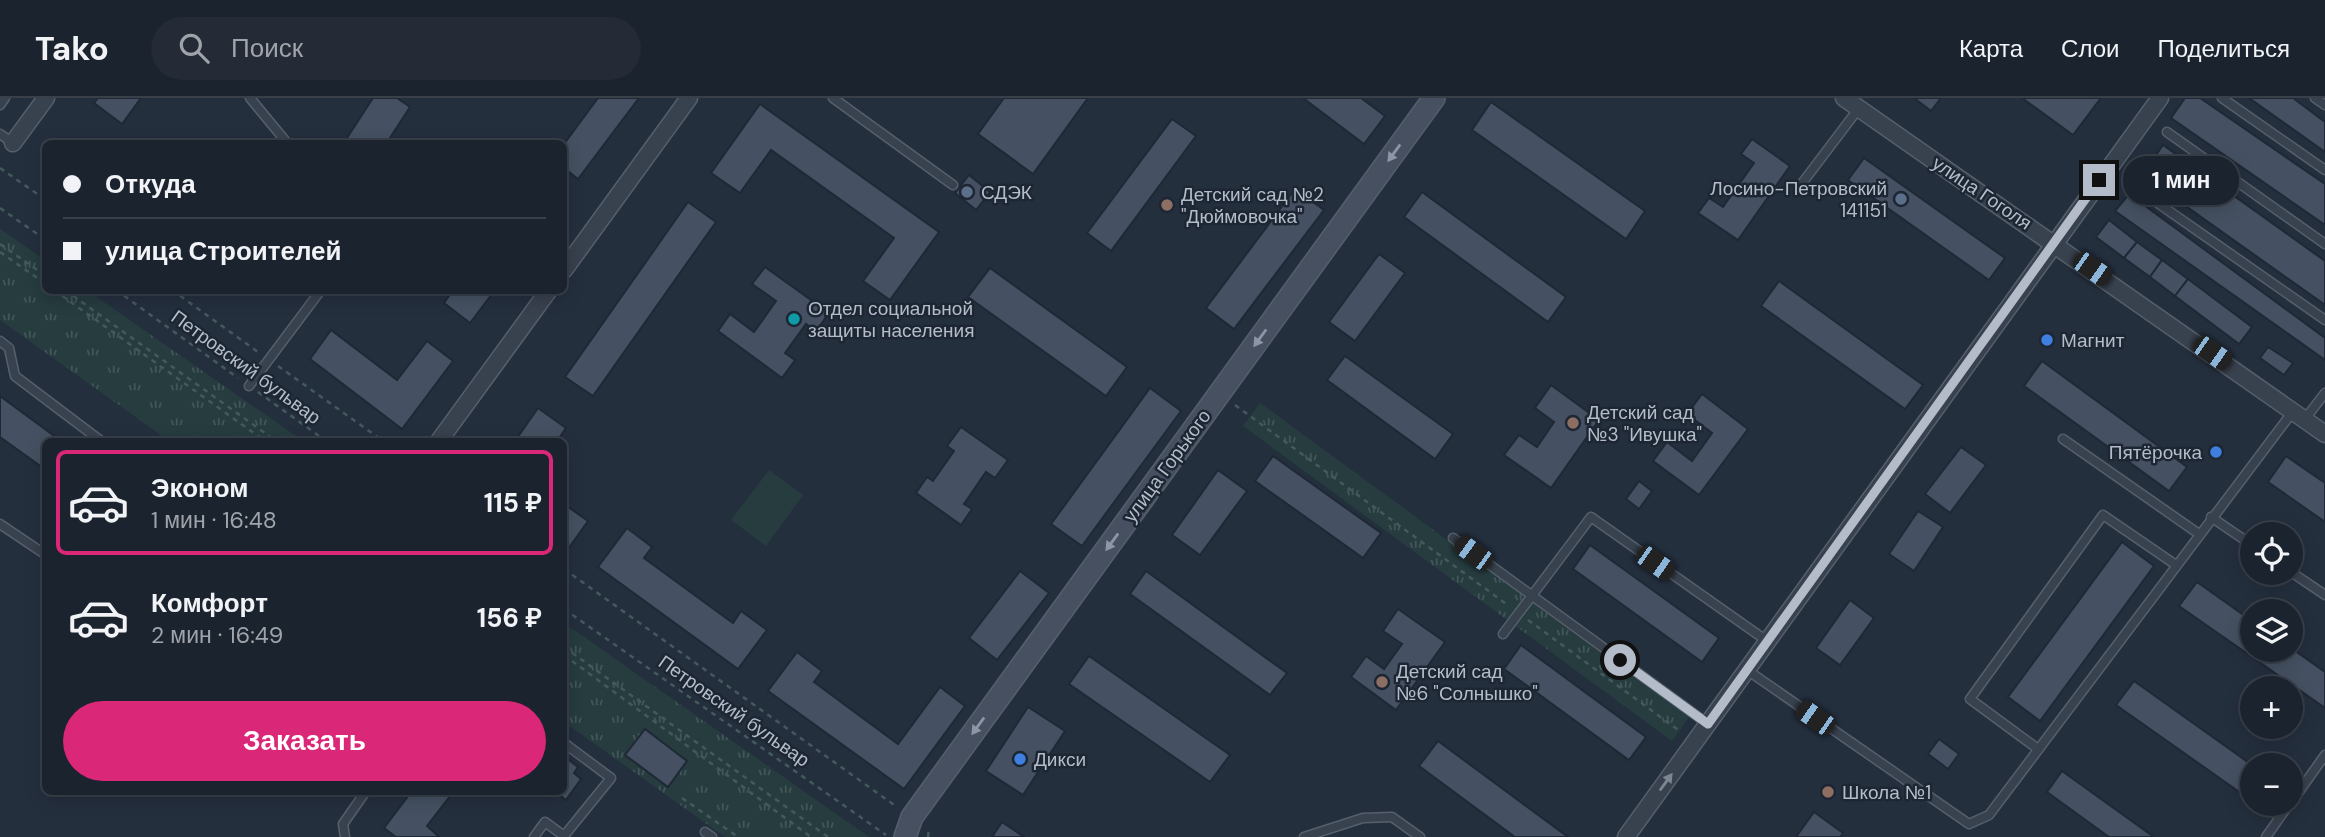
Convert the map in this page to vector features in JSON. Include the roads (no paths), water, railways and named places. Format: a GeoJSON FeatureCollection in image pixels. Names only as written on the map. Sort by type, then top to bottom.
{"type":"FeatureCollection","features":[{"type":"Feature","properties":{"kind":"street"},"geometry":{"type":"LineString","coordinates":[[7,139],[46,98]]}},
{"type":"Feature","properties":{"kind":"street"},"geometry":{"type":"LineString","coordinates":[[567,266],[689,98]]}},
{"type":"Feature","properties":{"kind":"street","name":"улица Горького"},"geometry":{"type":"LineString","coordinates":[[908,827],[1434,98]]}},
{"type":"Feature","properties":{"kind":"street","name":"улица Гоголя"},"geometry":{"type":"LineString","coordinates":[[1844,98],[2325,434]]}},
{"type":"Feature","properties":{"kind":"street"},"geometry":{"type":"LineString","coordinates":[[1626,837],[2053,242],[2160,98]]}},
{"type":"Feature","properties":{"kind":"street"},"geometry":{"type":"LineString","coordinates":[[441,438],[546,294]]}},
{"type":"Feature","properties":{"kind":"lane"},"geometry":{"type":"LineString","coordinates":[[0,104],[5,98]]}},
{"type":"Feature","properties":{"kind":"lane"},"geometry":{"type":"LineString","coordinates":[[250,98],[285,140]]}},
{"type":"Feature","properties":{"kind":"lane"},"geometry":{"type":"LineString","coordinates":[[832,98],[953,185]]}},
{"type":"Feature","properties":{"kind":"lane"},"geometry":{"type":"LineString","coordinates":[[2221,98],[2325,170]]}},
{"type":"Feature","properties":{"kind":"lane"},"geometry":{"type":"LineString","coordinates":[[2315,98],[2325,105]]}},
{"type":"Feature","properties":{"kind":"lane"},"geometry":{"type":"LineString","coordinates":[[1800,186],[1859,108]]}},
{"type":"Feature","properties":{"kind":"lane"},"geometry":{"type":"LineString","coordinates":[[2167,132],[2325,244]]}},
{"type":"Feature","properties":{"kind":"lane"},"geometry":{"type":"LineString","coordinates":[[2129,183],[2325,320]]}},
{"type":"Feature","properties":{"kind":"lane"},"geometry":{"type":"LineString","coordinates":[[249,386],[318,294]]}},
{"type":"Feature","properties":{"kind":"lane"},"geometry":{"type":"LineString","coordinates":[[0,341],[9,348],[15,376],[97,438]]}},
{"type":"Feature","properties":{"kind":"lane"},"geometry":{"type":"LineString","coordinates":[[1747,670],[1969,824],[1989,815],[2211,517],[2299,415],[2325,393]]}},
{"type":"Feature","properties":{"kind":"lane"},"geometry":{"type":"LineString","coordinates":[[2063,439],[2199,534]]}},
{"type":"Feature","properties":{"kind":"lane"},"geometry":{"type":"LineString","coordinates":[[2038,749],[1970,699],[2103,515],[2176,565]]}},
{"type":"Feature","properties":{"kind":"lane"},"geometry":{"type":"LineString","coordinates":[[1503,634],[1591,517],[1768,641]]}},
{"type":"Feature","properties":{"kind":"lane"},"geometry":{"type":"LineString","coordinates":[[2211,517],[2240,537]]}},
{"type":"Feature","properties":{"kind":"lane"},"geometry":{"type":"LineString","coordinates":[[0,524],[42,552]]}},
{"type":"Feature","properties":{"kind":"lane"},"geometry":{"type":"LineString","coordinates":[[1453,538],[1708,724]]}},
{"type":"Feature","properties":{"kind":"lane"},"geometry":{"type":"LineString","coordinates":[[2303,580],[2325,595]]}},
{"type":"Feature","properties":{"kind":"lane"},"geometry":{"type":"LineString","coordinates":[[534,837],[545,822],[564,836],[611,778],[567,745]]}},
{"type":"Feature","properties":{"kind":"lane"},"geometry":{"type":"LineString","coordinates":[[2303,786],[2325,755]]}},
{"type":"Feature","properties":{"kind":"lane"},"geometry":{"type":"LineString","coordinates":[[345,837],[343,824],[363,795]]}},
{"type":"Feature","properties":{"kind":"lane"},"geometry":{"type":"LineString","coordinates":[[2266,837],[2281,816]]}},
{"type":"Feature","properties":{"kind":"lane"},"geometry":{"type":"LineString","coordinates":[[1304,837],[1363,818],[1392,817],[1420,837]]}},
{"type":"Feature","properties":{"kind":"place","name":"СДЭК"},"geometry":{"type":"Point","coordinates":[967,192]}},
{"type":"Feature","properties":{"kind":"place","name":"Лосино-Петровский 141151"},"geometry":{"type":"Point","coordinates":[1901,199]}},
{"type":"Feature","properties":{"kind":"place","name":"Детский сад №2 \"Дюймовочка\""},"geometry":{"type":"Point","coordinates":[1167,205]}},
{"type":"Feature","properties":{"kind":"place","name":"Отдел социальной защиты населения"},"geometry":{"type":"Point","coordinates":[794,319]}},
{"type":"Feature","properties":{"kind":"place","name":"Магнит"},"geometry":{"type":"Point","coordinates":[2047,340]}},
{"type":"Feature","properties":{"kind":"place","name":"Детский сад №3 \"Ивушка\""},"geometry":{"type":"Point","coordinates":[1573,423]}},
{"type":"Feature","properties":{"kind":"place","name":"Пятёрочка"},"geometry":{"type":"Point","coordinates":[2216,452]}},
{"type":"Feature","properties":{"kind":"place","name":"Детский сад №6 \"Солнышко\""},"geometry":{"type":"Point","coordinates":[1382,682]}},
{"type":"Feature","properties":{"kind":"place","name":"Дикси"},"geometry":{"type":"Point","coordinates":[1020,759]}},
{"type":"Feature","properties":{"kind":"place","name":"Школа №1"},"geometry":{"type":"Point","coordinates":[1828,792]}}]}
